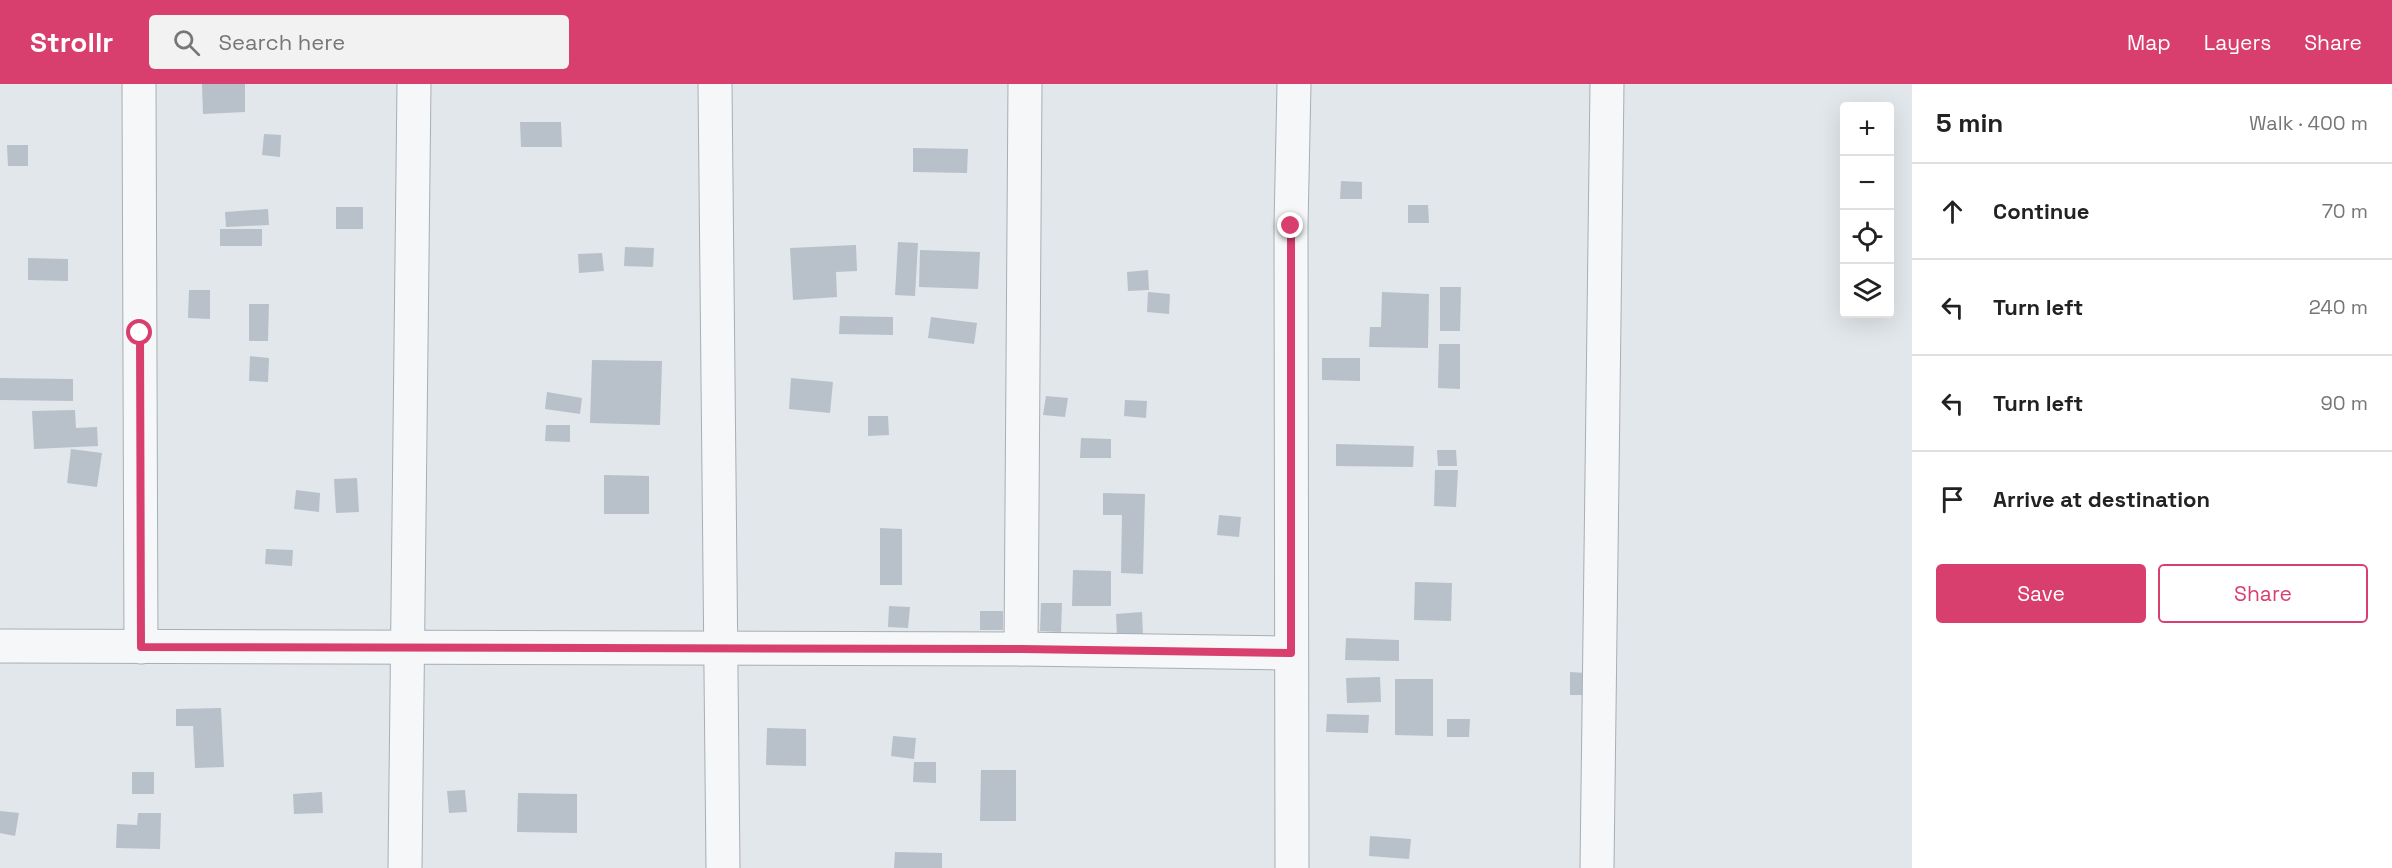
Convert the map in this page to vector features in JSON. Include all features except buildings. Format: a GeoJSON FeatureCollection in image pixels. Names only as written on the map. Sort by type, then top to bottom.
{"type":"FeatureCollection","features":[{"type":"Feature","properties":{"kind":"street"},"geometry":{"type":"LineString","coordinates":[[139,84],[141,647]]}},
{"type":"Feature","properties":{"kind":"street"},"geometry":{"type":"LineString","coordinates":[[405,868],[414,84]]}},
{"type":"Feature","properties":{"kind":"street"},"geometry":{"type":"LineString","coordinates":[[715,84],[723,868]]}},
{"type":"Feature","properties":{"kind":"street"},"geometry":{"type":"LineString","coordinates":[[1021,649],[1025,84]]}},
{"type":"Feature","properties":{"kind":"street"},"geometry":{"type":"LineString","coordinates":[[1292,868],[1291,226],[1294,84]]}},
{"type":"Feature","properties":{"kind":"street"},"geometry":{"type":"LineString","coordinates":[[1597,868],[1607,84]]}},
{"type":"Feature","properties":{"kind":"street"},"geometry":{"type":"LineString","coordinates":[[0,646],[1021,649],[1291,653]]}},
{"type":"Feature","properties":{"kind":"route"},"geometry":{"type":"LineString","coordinates":[[140,333],[141,647],[1021,649],[1291,653],[1291,226]]}}]}
